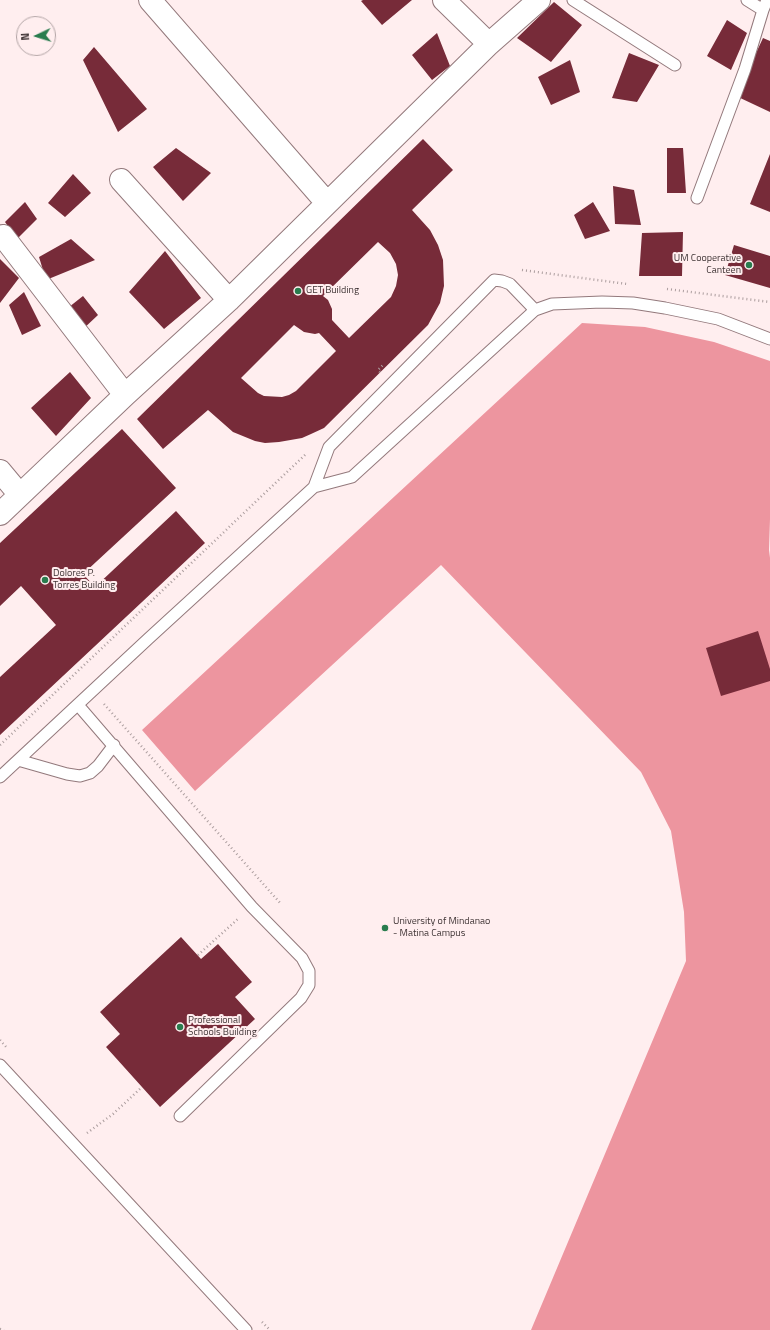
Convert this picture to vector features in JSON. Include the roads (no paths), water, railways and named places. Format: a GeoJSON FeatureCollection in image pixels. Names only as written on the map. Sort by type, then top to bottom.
{"type":"FeatureCollection","features":[{"type":"Feature","properties":{"kind":"street"},"geometry":{"type":"LineString","coordinates":[[150,0],[327,203]]}},
{"type":"Feature","properties":{"kind":"street"},"geometry":{"type":"LineString","coordinates":[[444,0],[489,44]]}},
{"type":"Feature","properties":{"kind":"street"},"geometry":{"type":"LineString","coordinates":[[0,514],[125,395],[229,300],[489,44],[539,0]]}},
{"type":"Feature","properties":{"kind":"street"},"geometry":{"type":"LineString","coordinates":[[121,180],[229,300]]}},
{"type":"Feature","properties":{"kind":"street"},"geometry":{"type":"LineString","coordinates":[[3,236],[125,395]]}},
{"type":"Feature","properties":{"kind":"street"},"geometry":{"type":"LineString","coordinates":[[0,471],[20,495]]}},
{"type":"Feature","properties":{"kind":"lane"},"geometry":{"type":"LineString","coordinates":[[573,0],[675,65]]}},
{"type":"Feature","properties":{"kind":"lane"},"geometry":{"type":"LineString","coordinates":[[697,198],[745,69],[765,5],[747,0]]}},
{"type":"Feature","properties":{"kind":"lane"},"geometry":{"type":"LineString","coordinates":[[0,777],[314,487],[329,447],[494,280],[510,284],[535,310]]}},
{"type":"Feature","properties":{"kind":"lane"},"geometry":{"type":"LineString","coordinates":[[314,487],[352,477],[535,310],[552,304],[569,302],[633,303],[665,308],[718,320],[770,339]]}},
{"type":"Feature","properties":{"kind":"lane"},"geometry":{"type":"LineString","coordinates":[[78,705],[252,907],[302,958],[309,971],[309,985],[301,998],[180,1116]]}},
{"type":"Feature","properties":{"kind":"lane"},"geometry":{"type":"LineString","coordinates":[[18,760],[67,774],[80,776],[90,773],[98,766],[114,745]]}},
{"type":"Feature","properties":{"kind":"lane"},"geometry":{"type":"LineString","coordinates":[[0,1065],[246,1330]]}},
{"type":"Feature","properties":{"kind":"place","name":"UM Cooperative Canteen"},"geometry":{"type":"Point","coordinates":[749,265]}},
{"type":"Feature","properties":{"kind":"place","name":"GET Building"},"geometry":{"type":"Point","coordinates":[298,291]}},
{"type":"Feature","properties":{"kind":"place","name":"Dolores P. Torres Building"},"geometry":{"type":"Point","coordinates":[45,580]}},
{"type":"Feature","properties":{"kind":"place","name":"University of Mindanao - Matina Campus"},"geometry":{"type":"Point","coordinates":[385,928]}},
{"type":"Feature","properties":{"kind":"place","name":"Professional Schools Building"},"geometry":{"type":"Point","coordinates":[180,1027]}}]}
